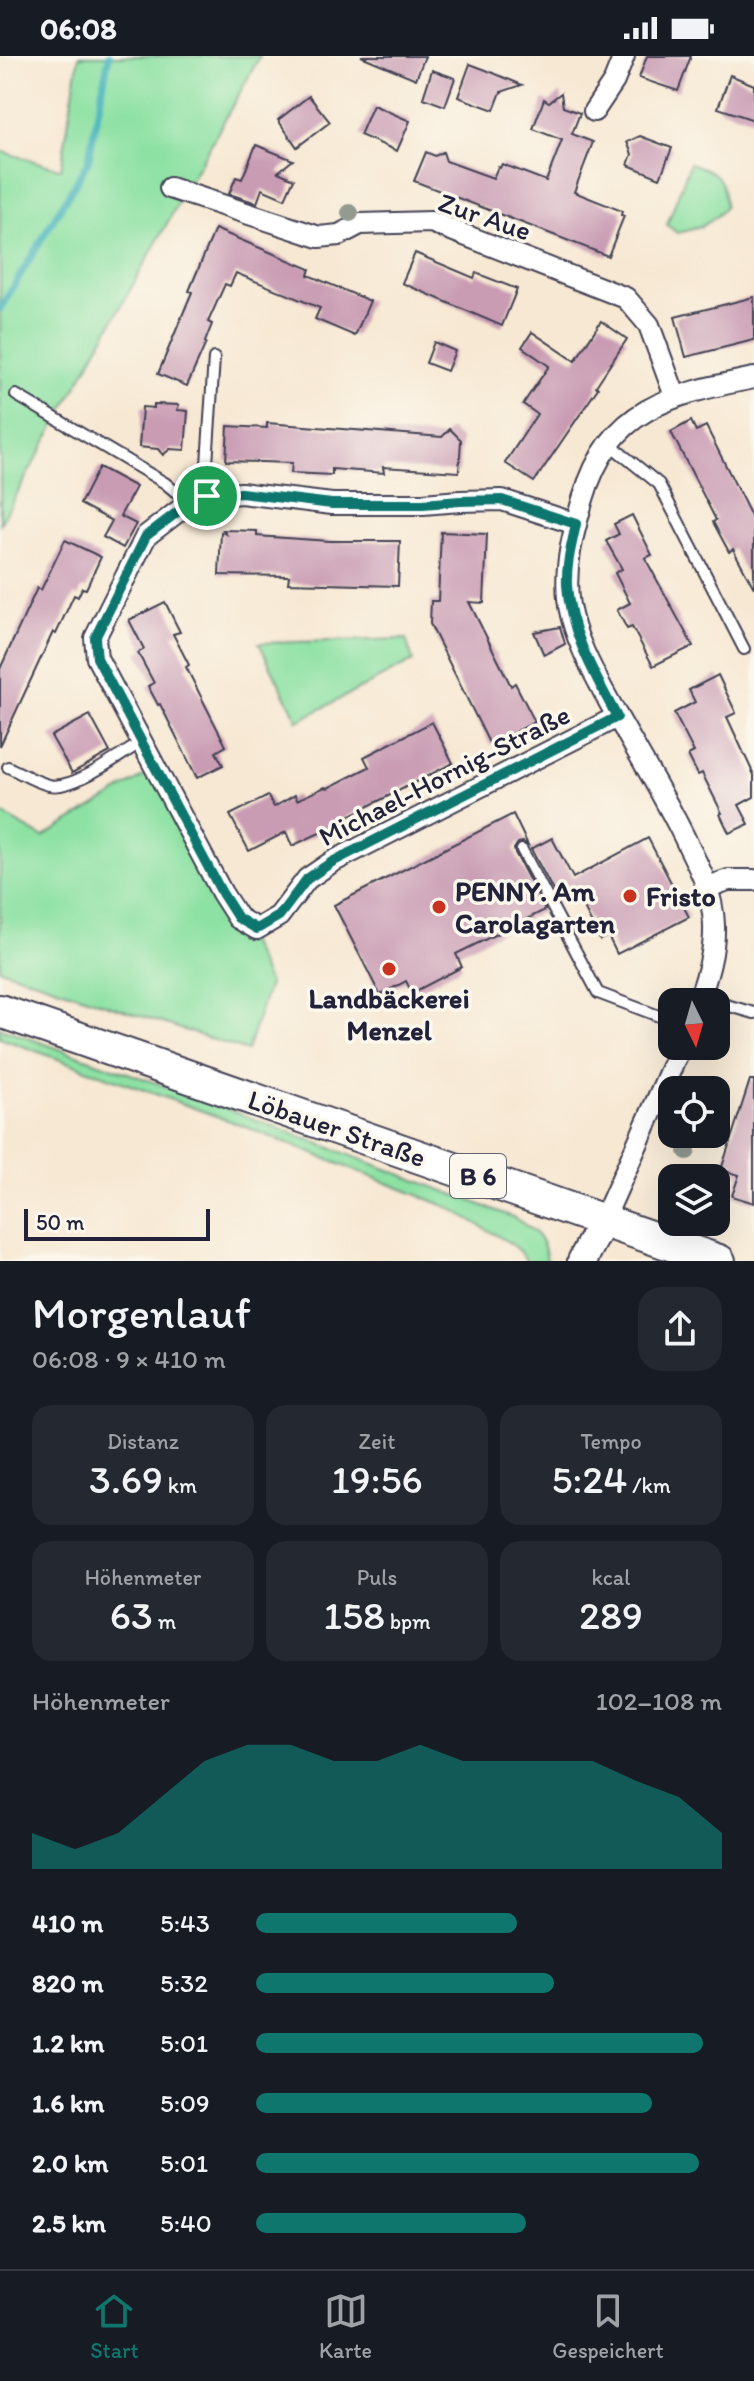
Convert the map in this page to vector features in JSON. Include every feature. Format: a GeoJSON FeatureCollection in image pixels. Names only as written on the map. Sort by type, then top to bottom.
{"type":"FeatureCollection","features":[{"type":"Feature","properties":{"kind":"main road","name":"Löbauer Straße"},"geometry":{"type":"LineString","coordinates":[[0,1011],[719,1261]]}},
{"type":"Feature","properties":{"kind":"main road"},"geometry":{"type":"LineString","coordinates":[[582,1261],[603,1221]]}},
{"type":"Feature","properties":{"kind":"street"},"geometry":{"type":"LineString","coordinates":[[594,111],[614,81],[624,56]]}},
{"type":"Feature","properties":{"kind":"street","name":"Zur Aue"},"geometry":{"type":"LineString","coordinates":[[170,188],[319,237],[339,235],[360,224],[431,222],[626,298],[649,325],[675,396]]}},
{"type":"Feature","properties":{"kind":"street"},"geometry":{"type":"LineString","coordinates":[[708,988],[714,945],[708,887],[678,823],[617,717],[579,641],[569,606],[567,582],[569,558],[585,493],[608,443],[640,413],[675,396],[752,383]]}},
{"type":"Feature","properties":{"kind":"street"},"geometry":{"type":"LineString","coordinates":[[198,499],[241,493],[332,504],[502,500],[576,524]]}},
{"type":"Feature","properties":{"kind":"street","name":"Michael-Hornig-Straße"},"geometry":{"type":"LineString","coordinates":[[198,499],[146,536],[95,638],[97,658],[222,893],[238,918],[257,929],[279,916],[307,879],[332,862],[617,717]]}},
{"type":"Feature","properties":{"kind":"street"},"geometry":{"type":"LineString","coordinates":[[708,887],[728,880],[754,880]]}},
{"type":"Feature","properties":{"kind":"street"},"geometry":{"type":"LineString","coordinates":[[603,1221],[675,1060]]}},
{"type":"Feature","properties":{"kind":"lane"},"geometry":{"type":"LineString","coordinates":[[16,395],[165,483],[198,499],[206,479],[214,358]]}},
{"type":"Feature","properties":{"kind":"lane"},"geometry":{"type":"LineString","coordinates":[[608,443],[659,484],[744,649]]}},
{"type":"Feature","properties":{"kind":"lane"},"geometry":{"type":"LineString","coordinates":[[8,767],[48,785],[58,786],[84,777],[142,742]]}},
{"type":"Feature","properties":{"kind":"lane"},"geometry":{"type":"LineString","coordinates":[[522,850],[598,993],[658,1016]]}},
{"type":"Feature","properties":{"kind":"lane"},"geometry":{"type":"LineString","coordinates":[[730,1007],[754,1013]]}},
{"type":"Feature","properties":{"kind":"green space"},"geometry":{"type":"Polygon","coordinates":[[[79,56],[260,56],[0,524],[0,151],[61,169],[79,56]]]}},
{"type":"Feature","properties":{"kind":"green space"},"geometry":{"type":"Polygon","coordinates":[[[690,163],[714,173],[718,178],[725,207],[704,225],[677,233],[667,225],[690,163]]]}},
{"type":"Feature","properties":{"kind":"green space"},"geometry":{"type":"Polygon","coordinates":[[[406,639],[413,661],[298,721],[259,643],[406,639]]]}},
{"type":"Feature","properties":{"kind":"green space"},"geometry":{"type":"Polygon","coordinates":[[[156,769],[238,918],[269,984],[247,1051],[0,969],[0,813],[43,837],[156,769]]]}},
{"type":"Feature","properties":{"kind":"green space"},"geometry":{"type":"Polygon","coordinates":[[[0,1028],[196,1097],[513,1217],[541,1240],[547,1261],[526,1261],[513,1245],[450,1208],[241,1125],[0,1038],[0,1028]]]}},
{"type":"Feature","properties":{"kind":"building"},"geometry":{"type":"Polygon","coordinates":[[[361,56],[425,56],[416,79],[361,56]]]}},
{"type":"Feature","properties":{"kind":"building"},"geometry":{"type":"Polygon","coordinates":[[[647,56],[691,56],[678,91],[639,78],[647,56]]]}},
{"type":"Feature","properties":{"kind":"building"},"geometry":{"type":"Polygon","coordinates":[[[470,64],[522,85],[501,92],[494,110],[458,97],[470,64]]]}},
{"type":"Feature","properties":{"kind":"building"},"geometry":{"type":"Polygon","coordinates":[[[432,70],[455,78],[445,106],[423,98],[432,70]]]}},
{"type":"Feature","properties":{"kind":"building"},"geometry":{"type":"Polygon","coordinates":[[[730,75],[754,85],[754,120],[718,108],[730,75]]]}},
{"type":"Feature","properties":{"kind":"building"},"geometry":{"type":"Polygon","coordinates":[[[561,93],[563,107],[580,113],[572,134],[593,142],[574,192],[622,211],[621,215],[624,216],[608,256],[414,181],[426,152],[435,156],[443,152],[446,161],[493,178],[502,164],[546,181],[562,140],[533,129],[544,99],[549,102],[561,93]]]}},
{"type":"Feature","properties":{"kind":"building"},"geometry":{"type":"Polygon","coordinates":[[[309,96],[330,122],[297,147],[278,120],[309,96]]]}},
{"type":"Feature","properties":{"kind":"building"},"geometry":{"type":"Polygon","coordinates":[[[373,105],[410,121],[397,151],[360,135],[373,105]]]}},
{"type":"Feature","properties":{"kind":"building"},"geometry":{"type":"Polygon","coordinates":[[[640,136],[672,148],[660,178],[628,165],[632,154],[627,142],[640,136]]]}},
{"type":"Feature","properties":{"kind":"building"},"geometry":{"type":"Polygon","coordinates":[[[256,145],[293,160],[278,172],[294,179],[285,199],[262,189],[257,203],[229,194],[236,177],[242,179],[256,145]]]}},
{"type":"Feature","properties":{"kind":"building"},"geometry":{"type":"Polygon","coordinates":[[[215,229],[310,269],[308,275],[370,301],[355,336],[315,319],[320,308],[236,273],[230,286],[225,284],[208,322],[212,324],[206,343],[187,386],[158,374],[215,229]]]}},
{"type":"Feature","properties":{"kind":"building"},"geometry":{"type":"Polygon","coordinates":[[[415,253],[474,278],[476,273],[517,289],[502,326],[402,283],[415,253]]]}},
{"type":"Feature","properties":{"kind":"building"},"geometry":{"type":"Polygon","coordinates":[[[754,297],[754,340],[686,357],[675,317],[754,297]]]}},
{"type":"Feature","properties":{"kind":"building"},"geometry":{"type":"Polygon","coordinates":[[[601,321],[627,339],[596,386],[598,388],[534,482],[505,463],[537,414],[523,404],[549,366],[522,347],[532,332],[575,361],[601,321]]]}},
{"type":"Feature","properties":{"kind":"building"},"geometry":{"type":"Polygon","coordinates":[[[434,342],[455,351],[447,371],[426,363],[434,342]]]}},
{"type":"Feature","properties":{"kind":"building"},"geometry":{"type":"Polygon","coordinates":[[[154,404],[179,405],[177,410],[188,411],[185,450],[170,449],[163,455],[158,449],[139,447],[142,407],[154,408],[154,404]]]}},
{"type":"Feature","properties":{"kind":"building"},"geometry":{"type":"Polygon","coordinates":[[[691,421],[696,431],[706,426],[754,522],[754,588],[733,549],[729,552],[713,522],[716,520],[671,432],[691,421]]]}},
{"type":"Feature","properties":{"kind":"building"},"geometry":{"type":"Polygon","coordinates":[[[267,423],[442,437],[450,429],[461,440],[459,472],[383,467],[384,473],[332,469],[332,475],[291,473],[292,463],[226,461],[228,426],[267,428],[267,423]]]}},
{"type":"Feature","properties":{"kind":"building"},"geometry":{"type":"Polygon","coordinates":[[[99,467],[136,487],[120,516],[136,524],[123,548],[103,537],[112,521],[80,504],[99,467]]]}},
{"type":"Feature","properties":{"kind":"building"},"geometry":{"type":"Polygon","coordinates":[[[632,515],[652,555],[645,558],[693,646],[653,666],[632,627],[627,629],[617,610],[630,603],[615,573],[622,569],[606,541],[619,534],[614,524],[632,515]]]}},
{"type":"Feature","properties":{"kind":"building"},"geometry":{"type":"Polygon","coordinates":[[[223,530],[257,531],[257,536],[329,541],[400,541],[398,586],[288,583],[289,576],[219,575],[221,532],[226,534],[223,530]]]}},
{"type":"Feature","properties":{"kind":"building"},"geometry":{"type":"Polygon","coordinates":[[[441,532],[487,534],[484,603],[469,602],[511,686],[515,683],[535,722],[490,745],[430,624],[431,601],[438,601],[441,532]]]}},
{"type":"Feature","properties":{"kind":"building"},"geometry":{"type":"Polygon","coordinates":[[[65,540],[101,557],[86,589],[82,588],[78,597],[74,595],[56,634],[53,632],[0,746],[0,669],[37,588],[41,590],[65,540]]]}},
{"type":"Feature","properties":{"kind":"building"},"geometry":{"type":"Polygon","coordinates":[[[165,602],[180,632],[173,634],[189,665],[186,667],[226,746],[216,752],[223,765],[197,778],[148,686],[154,683],[138,653],[144,649],[129,620],[165,602]]]}},
{"type":"Feature","properties":{"kind":"building"},"geometry":{"type":"Polygon","coordinates":[[[560,627],[565,644],[544,655],[534,632],[560,627]]]}},
{"type":"Feature","properties":{"kind":"building"},"geometry":{"type":"Polygon","coordinates":[[[718,675],[736,713],[727,717],[754,775],[754,797],[739,805],[749,824],[729,833],[702,773],[698,775],[688,755],[694,752],[674,713],[695,702],[689,690],[718,675]]]}},
{"type":"Feature","properties":{"kind":"building"},"geometry":{"type":"Polygon","coordinates":[[[90,715],[110,752],[72,773],[51,736],[90,715]]]}},
{"type":"Feature","properties":{"kind":"building"},"geometry":{"type":"Polygon","coordinates":[[[432,722],[453,763],[347,817],[345,825],[339,829],[330,828],[292,846],[286,832],[249,851],[230,815],[268,796],[274,807],[295,795],[297,800],[328,788],[369,767],[364,757],[432,722]]]}},
{"type":"Feature","properties":{"kind":"building","name":"PENNY. Am Carolagarten"},"geometry":{"type":"Polygon","coordinates":[[[513,814],[528,845],[518,843],[515,853],[545,910],[456,954],[462,967],[412,993],[406,981],[380,995],[334,905],[513,814]]]}},
{"type":"Feature","properties":{"kind":"building","name":"Fristo"},"geometry":{"type":"Polygon","coordinates":[[[552,838],[573,878],[648,838],[689,917],[617,954],[608,936],[600,940],[577,894],[559,902],[531,849],[552,838]]]}},
{"type":"Feature","properties":{"kind":"building"},"geometry":{"type":"Polygon","coordinates":[[[750,1080],[754,1080],[754,1203],[732,1196],[739,1175],[730,1172],[730,1164],[723,1164],[750,1080]]]}},
{"type":"Feature","properties":{"kind":"waterway"},"geometry":{"type":"LineString","coordinates":[[0,309],[88,162],[109,56]]}},
{"type":"Feature","properties":{"kind":"place","name":"Fristo"},"geometry":{"type":"Point","coordinates":[630,896]}},
{"type":"Feature","properties":{"kind":"place","name":"PENNY. Am Carolagarten"},"geometry":{"type":"Point","coordinates":[439,907]}},
{"type":"Feature","properties":{"kind":"place","name":"Landbäckerei Menzel"},"geometry":{"type":"Point","coordinates":[389,969]}},
{"type":"Feature","properties":{"kind":"route"},"geometry":{"type":"LineString","coordinates":[[241,493],[332,504],[502,500],[576,524],[569,558],[569,606],[579,641],[617,717],[332,862],[307,879],[279,916],[257,929],[238,918],[222,893],[97,658],[95,638],[146,536],[189,503],[207,496],[241,493]]}}]}
